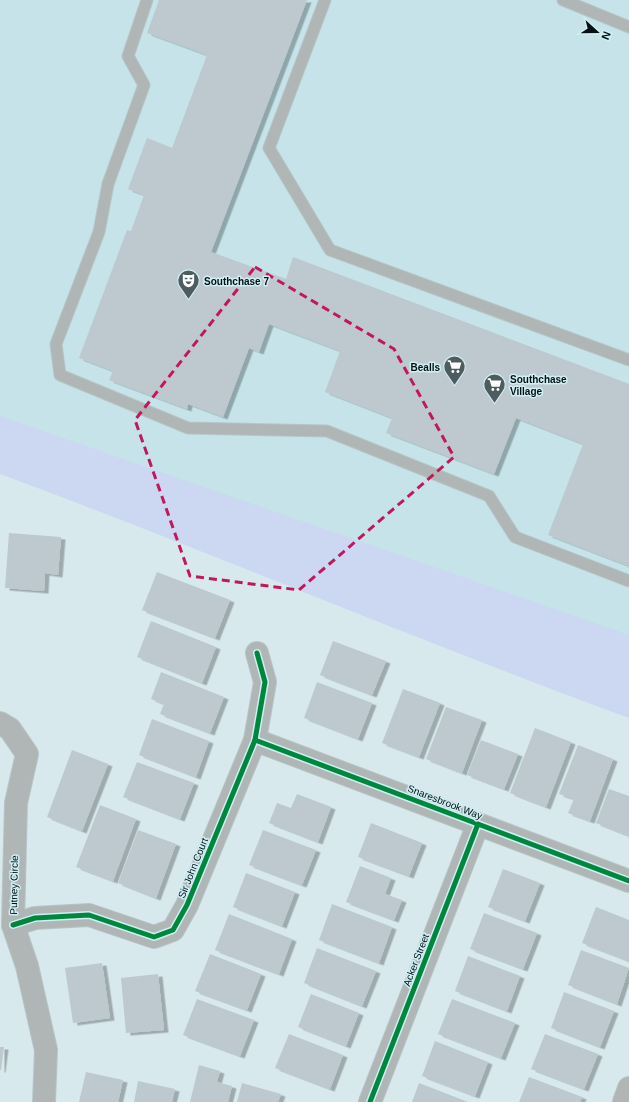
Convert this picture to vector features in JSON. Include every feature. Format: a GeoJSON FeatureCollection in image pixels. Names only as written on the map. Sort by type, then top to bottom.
{"type":"FeatureCollection","features":[{"type":"Feature","properties":{"kind":"street","name":"Sir John Court"},"geometry":{"type":"LineString","coordinates":[[13,925],[35,918],[88,915],[154,937],[173,930],[187,905],[255,740],[265,682],[257,653]]}},
{"type":"Feature","properties":{"kind":"street","name":"Putney Circle"},"geometry":{"type":"LineString","coordinates":[[0,723],[10,729],[27,754],[16,803],[13,925],[27,966],[46,1050],[44,1102]]}},
{"type":"Feature","properties":{"kind":"street","name":"Snaresbrook Way"},"geometry":{"type":"LineString","coordinates":[[255,740],[629,881]]}},
{"type":"Feature","properties":{"kind":"street","name":"Acker Street"},"geometry":{"type":"LineString","coordinates":[[370,1102],[478,824]]}},
{"type":"Feature","properties":{"kind":"street"},"geometry":{"type":"LineString","coordinates":[[624,1102],[629,1088]]}},
{"type":"Feature","properties":{"kind":"lane"},"geometry":{"type":"LineString","coordinates":[[146,0],[128,56],[144,85],[108,184],[99,232],[56,344],[60,375],[188,428],[327,431],[489,496],[515,537],[629,581]]}},
{"type":"Feature","properties":{"kind":"lane"},"geometry":{"type":"LineString","coordinates":[[325,0],[269,148],[330,250],[629,360]]}},
{"type":"Feature","properties":{"kind":"lane"},"geometry":{"type":"LineString","coordinates":[[563,0],[629,27]]}},
{"type":"Feature","properties":{"kind":"highlighted area"},"geometry":{"type":"Polygon","coordinates":[[[255,267],[394,349],[454,457],[299,590],[190,576],[135,420],[255,267]]]}},
{"type":"Feature","properties":{"kind":"shaded area"},"geometry":{"type":"Polygon","coordinates":[[[0,0],[629,0],[629,675],[0,435],[0,0]]]}},
{"type":"Feature","properties":{"kind":"shaded area"},"geometry":{"type":"Polygon","coordinates":[[[0,416],[629,635],[629,718],[550,689],[158,534],[0,474],[0,416]]]}},
{"type":"Feature","properties":{"kind":"building"},"geometry":{"type":"Polygon","coordinates":[[[159,0],[307,0],[211,252],[286,279],[293,257],[629,384],[629,566],[548,535],[583,444],[516,418],[494,474],[386,433],[392,418],[325,392],[340,351],[269,324],[259,352],[249,348],[223,417],[188,404],[187,409],[109,380],[113,371],[79,358],[127,230],[131,231],[144,195],[128,189],[147,138],[172,148],[207,55],[147,33],[159,0]]]}},
{"type":"Feature","properties":{"kind":"building"},"geometry":{"type":"Polygon","coordinates":[[[9,533],[61,537],[58,575],[45,573],[44,591],[5,588],[9,533]]]}},
{"type":"Feature","properties":{"kind":"building"},"geometry":{"type":"Polygon","coordinates":[[[157,572],[230,600],[215,638],[142,610],[157,572]]]}},
{"type":"Feature","properties":{"kind":"building"},"geometry":{"type":"Polygon","coordinates":[[[151,621],[216,647],[202,683],[137,657],[151,621]]]}},
{"type":"Feature","properties":{"kind":"building"},"geometry":{"type":"Polygon","coordinates":[[[333,641],[386,661],[372,695],[320,675],[333,641]]]}},
{"type":"Feature","properties":{"kind":"building"},"geometry":{"type":"Polygon","coordinates":[[[161,672],[224,697],[210,733],[160,714],[164,704],[151,699],[161,672]]]}},
{"type":"Feature","properties":{"kind":"building"},"geometry":{"type":"Polygon","coordinates":[[[317,682],[372,703],[358,739],[304,718],[317,682]]]}},
{"type":"Feature","properties":{"kind":"building"},"geometry":{"type":"Polygon","coordinates":[[[403,689],[440,703],[419,757],[382,743],[403,689]]]}},
{"type":"Feature","properties":{"kind":"building"},"geometry":{"type":"Polygon","coordinates":[[[446,707],[482,720],[462,773],[426,759],[446,707]]]}},
{"type":"Feature","properties":{"kind":"building"},"geometry":{"type":"Polygon","coordinates":[[[152,719],[209,741],[196,777],[139,755],[152,719]]]}},
{"type":"Feature","properties":{"kind":"building"},"geometry":{"type":"Polygon","coordinates":[[[535,728],[571,742],[546,807],[510,793],[535,728]]]}},
{"type":"Feature","properties":{"kind":"building"},"geometry":{"type":"Polygon","coordinates":[[[481,740],[518,754],[504,789],[467,775],[481,740]]]}},
{"type":"Feature","properties":{"kind":"building"},"geometry":{"type":"Polygon","coordinates":[[[578,745],[613,759],[590,821],[568,813],[574,799],[559,794],[578,745]]]}},
{"type":"Feature","properties":{"kind":"building"},"geometry":{"type":"Polygon","coordinates":[[[72,750],[108,764],[82,831],[47,817],[72,750]]]}},
{"type":"Feature","properties":{"kind":"building"},"geometry":{"type":"Polygon","coordinates":[[[137,762],[194,783],[180,819],[123,797],[137,762]]]}},
{"type":"Feature","properties":{"kind":"building"},"geometry":{"type":"Polygon","coordinates":[[[609,789],[629,796],[629,836],[596,823],[609,789]]]}},
{"type":"Feature","properties":{"kind":"building"},"geometry":{"type":"Polygon","coordinates":[[[297,794],[331,807],[318,842],[269,823],[277,803],[291,808],[297,794]]]}},
{"type":"Feature","properties":{"kind":"building"},"geometry":{"type":"Polygon","coordinates":[[[100,805],[136,819],[113,881],[76,867],[100,805]]]}},
{"type":"Feature","properties":{"kind":"building"},"geometry":{"type":"Polygon","coordinates":[[[371,823],[422,843],[409,876],[358,857],[371,823]]]}},
{"type":"Feature","properties":{"kind":"building"},"geometry":{"type":"Polygon","coordinates":[[[138,830],[176,844],[156,898],[118,883],[138,830]]]}},
{"type":"Feature","properties":{"kind":"building"},"geometry":{"type":"Polygon","coordinates":[[[263,830],[316,850],[302,885],[249,865],[263,830]]]}},
{"type":"Feature","properties":{"kind":"building"},"geometry":{"type":"Polygon","coordinates":[[[360,866],[391,878],[385,894],[402,900],[394,920],[346,902],[360,866]]]}},
{"type":"Feature","properties":{"kind":"building"},"geometry":{"type":"Polygon","coordinates":[[[503,869],[540,883],[525,921],[488,907],[503,869]]]}},
{"type":"Feature","properties":{"kind":"building"},"geometry":{"type":"Polygon","coordinates":[[[246,873],[295,892],[282,926],[233,907],[246,873]]]}},
{"type":"Feature","properties":{"kind":"building"},"geometry":{"type":"Polygon","coordinates":[[[332,904],[392,927],[379,963],[319,940],[332,904]]]}},
{"type":"Feature","properties":{"kind":"building"},"geometry":{"type":"Polygon","coordinates":[[[596,907],[629,920],[629,961],[582,943],[596,907]]]}},
{"type":"Feature","properties":{"kind":"building"},"geometry":{"type":"Polygon","coordinates":[[[484,913],[537,933],[523,969],[470,949],[484,913]]]}},
{"type":"Feature","properties":{"kind":"building"},"geometry":{"type":"Polygon","coordinates":[[[229,914],[292,939],[279,974],[215,950],[229,914]]]}},
{"type":"Feature","properties":{"kind":"building"},"geometry":{"type":"Polygon","coordinates":[[[317,948],[376,971],[362,1006],[304,983],[317,948]]]}},
{"type":"Feature","properties":{"kind":"building"},"geometry":{"type":"Polygon","coordinates":[[[581,950],[629,968],[617,1004],[568,985],[581,950]]]}},
{"type":"Feature","properties":{"kind":"building"},"geometry":{"type":"Polygon","coordinates":[[[210,954],[261,974],[247,1010],[195,991],[210,954]]]}},
{"type":"Feature","properties":{"kind":"building"},"geometry":{"type":"Polygon","coordinates":[[[468,956],[520,976],[507,1011],[455,991],[468,956]]]}},
{"type":"Feature","properties":{"kind":"building"},"geometry":{"type":"Polygon","coordinates":[[[102,963],[110,1018],[73,1023],[65,968],[102,963]]]}},
{"type":"Feature","properties":{"kind":"building"},"geometry":{"type":"Polygon","coordinates":[[[158,974],[164,1030],[126,1033],[121,978],[158,974]]]}},
{"type":"Feature","properties":{"kind":"building"},"geometry":{"type":"Polygon","coordinates":[[[564,992],[614,1011],[600,1047],[551,1028],[564,992]]]}},
{"type":"Feature","properties":{"kind":"building"},"geometry":{"type":"Polygon","coordinates":[[[311,994],[359,1013],[346,1046],[298,1027],[311,994]]]}},
{"type":"Feature","properties":{"kind":"building"},"geometry":{"type":"Polygon","coordinates":[[[197,999],[254,1020],[240,1056],[183,1035],[197,999]]]}},
{"type":"Feature","properties":{"kind":"building"},"geometry":{"type":"Polygon","coordinates":[[[452,999],[515,1023],[501,1058],[438,1034],[452,999]]]}},
{"type":"Feature","properties":{"kind":"building"},"geometry":{"type":"Polygon","coordinates":[[[289,1034],[343,1055],[330,1089],[275,1068],[289,1034]]]}},
{"type":"Feature","properties":{"kind":"building"},"geometry":{"type":"Polygon","coordinates":[[[545,1034],[598,1054],[584,1089],[531,1069],[545,1034]]]}},
{"type":"Feature","properties":{"kind":"building"},"geometry":{"type":"Polygon","coordinates":[[[435,1041],[488,1062],[475,1096],[422,1076],[435,1041]]]}},
{"type":"Feature","properties":{"kind":"building"},"geometry":{"type":"Polygon","coordinates":[[[0,1047],[4,1047],[1,1070],[0,1070],[0,1047]]]}},
{"type":"Feature","properties":{"kind":"building"},"geometry":{"type":"Polygon","coordinates":[[[199,1065],[220,1071],[217,1082],[232,1086],[228,1102],[190,1102],[199,1065]]]}},
{"type":"Feature","properties":{"kind":"building"},"geometry":{"type":"Polygon","coordinates":[[[86,1072],[123,1080],[118,1102],[79,1102],[86,1072]]]}},
{"type":"Feature","properties":{"kind":"building"},"geometry":{"type":"Polygon","coordinates":[[[529,1077],[582,1097],[580,1102],[519,1102],[529,1077]]]}},
{"type":"Feature","properties":{"kind":"building"},"geometry":{"type":"Polygon","coordinates":[[[138,1081],[175,1089],[172,1102],[134,1102],[138,1081]]]}},
{"type":"Feature","properties":{"kind":"building"},"geometry":{"type":"Polygon","coordinates":[[[242,1083],[281,1094],[278,1102],[237,1102],[242,1083]]]}},
{"type":"Feature","properties":{"kind":"building"},"geometry":{"type":"Polygon","coordinates":[[[419,1083],[468,1102],[412,1102],[419,1083]]]}},
{"type":"Feature","properties":{"kind":"cycle path"},"geometry":{"type":"LineString","coordinates":[[13,925],[35,918],[89,915],[154,937],[173,930],[187,905],[255,740],[265,682],[257,653]]}},
{"type":"Feature","properties":{"kind":"cycle path"},"geometry":{"type":"LineString","coordinates":[[255,740],[629,881]]}},
{"type":"Feature","properties":{"kind":"cycle path"},"geometry":{"type":"LineString","coordinates":[[370,1102],[478,824]]}},
{"type":"Feature","properties":{"kind":"place","name":"Southchase 7"},"geometry":{"type":"Point","coordinates":[189,300]}},
{"type":"Feature","properties":{"kind":"place","name":"Bealls"},"geometry":{"type":"Point","coordinates":[455,386]}},
{"type":"Feature","properties":{"kind":"place","name":"Southchase Village"},"geometry":{"type":"Point","coordinates":[494,404]}}]}
